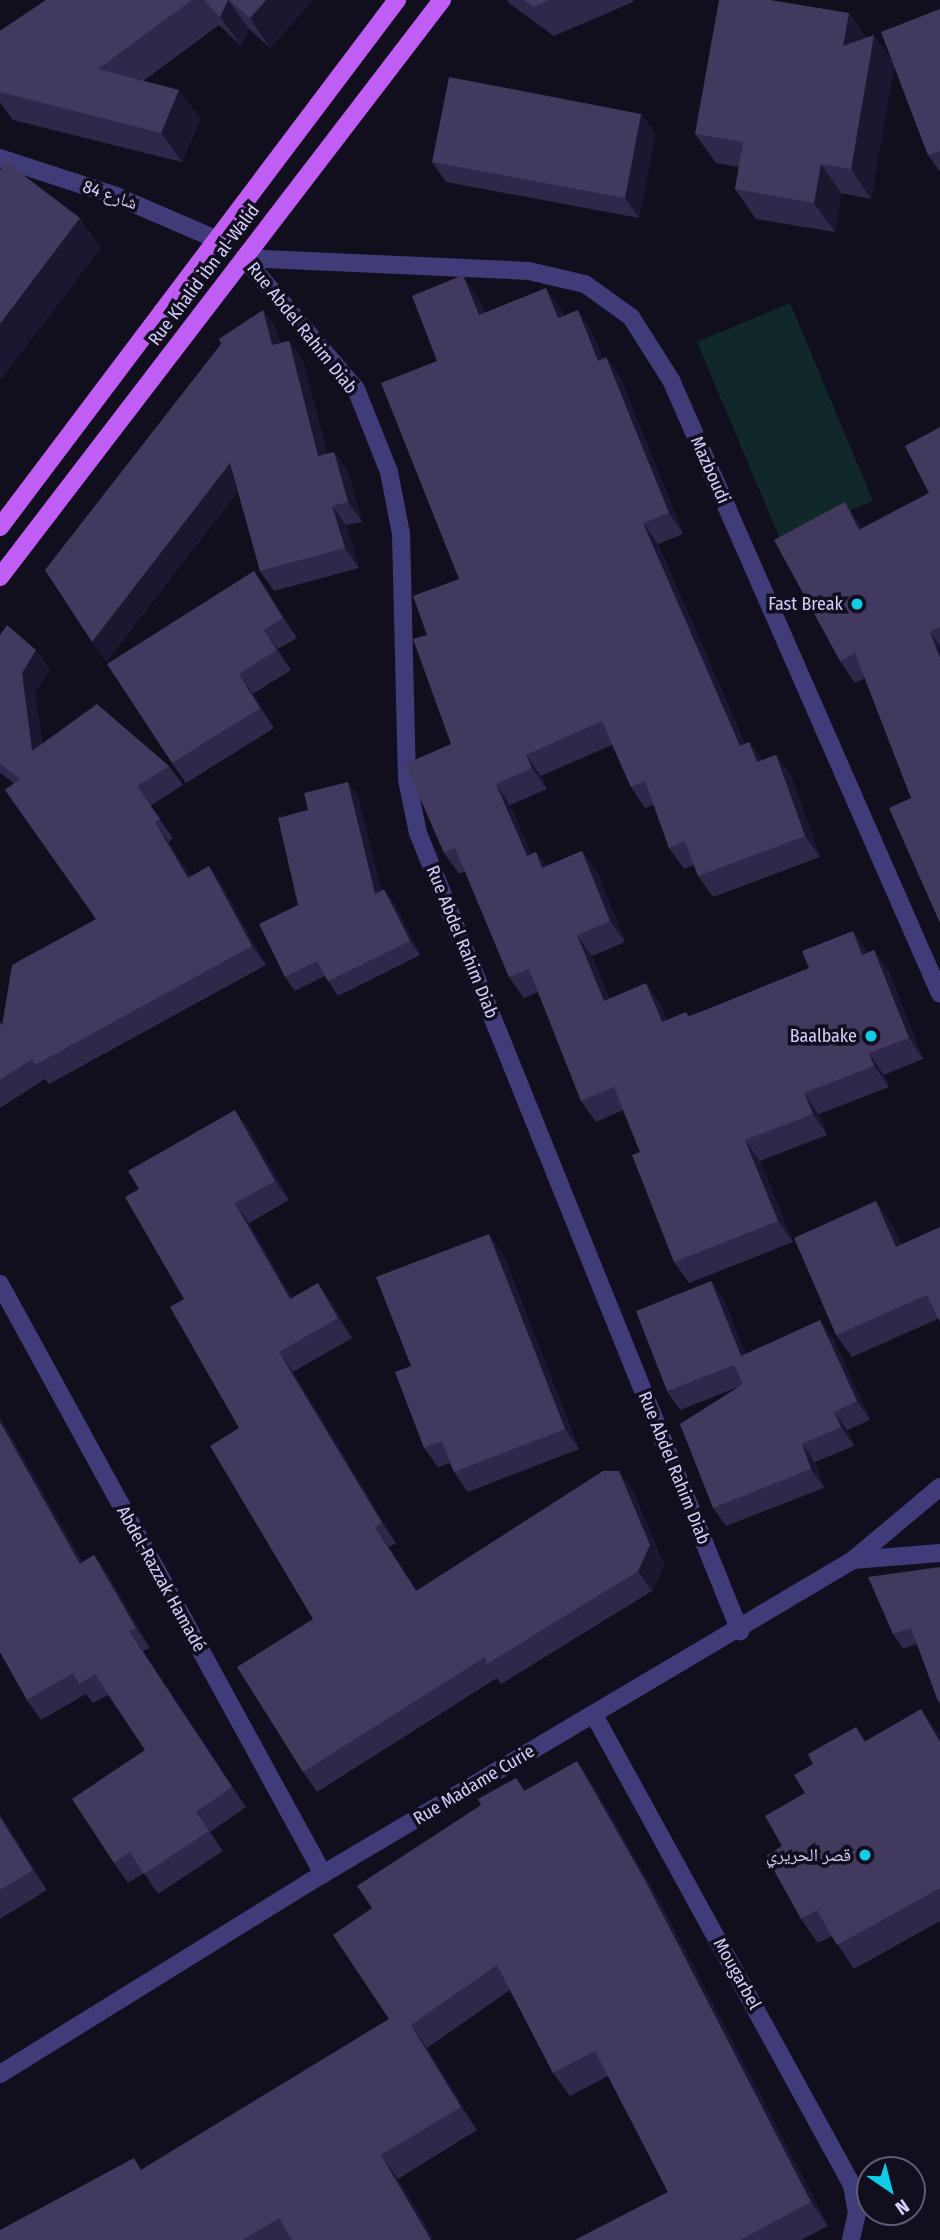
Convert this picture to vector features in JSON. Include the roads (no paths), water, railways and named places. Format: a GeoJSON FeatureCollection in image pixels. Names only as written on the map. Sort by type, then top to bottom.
{"type":"FeatureCollection","features":[{"type":"Feature","properties":{"kind":"main road","name":"Rue Khalid ibn al-Walid"},"geometry":{"type":"LineString","coordinates":[[0,527],[397,0]]}},
{"type":"Feature","properties":{"kind":"main road","name":"Rue Khalid ibn al-Walid"},"geometry":{"type":"LineString","coordinates":[[0,577],[442,0]]}},
{"type":"Feature","properties":{"kind":"street","name":"شارع 84"},"geometry":{"type":"LineString","coordinates":[[0,158],[117,196],[218,240]]}},
{"type":"Feature","properties":{"kind":"street","name":"Mazboudi"},"geometry":{"type":"LineString","coordinates":[[244,258],[529,271],[585,284],[631,317],[671,380],[940,994]]}},
{"type":"Feature","properties":{"kind":"street","name":"Rue Abdel Rahim Diab"},"geometry":{"type":"LineString","coordinates":[[244,258],[355,389],[390,472],[401,534],[407,780],[418,833],[740,1630]]}},
{"type":"Feature","properties":{"kind":"street","name":"Abdel-Razzak Hamadé"},"geometry":{"type":"LineString","coordinates":[[0,1283],[323,1874]]}},
{"type":"Feature","properties":{"kind":"street","name":"Rue Madame Curie"},"geometry":{"type":"LineString","coordinates":[[0,2074],[323,1874],[740,1630],[853,1560],[940,1487]]}},
{"type":"Feature","properties":{"kind":"street"},"geometry":{"type":"LineString","coordinates":[[853,1560],[940,1553]]}},
{"type":"Feature","properties":{"kind":"street","name":"Mougarbel"},"geometry":{"type":"LineString","coordinates":[[594,1715],[852,2185],[857,2213],[851,2240]]}},
{"type":"Feature","properties":{"kind":"place","name":"Fast Break"},"geometry":{"type":"Point","coordinates":[857,604]}},
{"type":"Feature","properties":{"kind":"place","name":"Baalbake"},"geometry":{"type":"Point","coordinates":[871,1036]}},
{"type":"Feature","properties":{"kind":"place","name":"قصر الحريري"},"geometry":{"type":"Point","coordinates":[865,1855]}}]}
